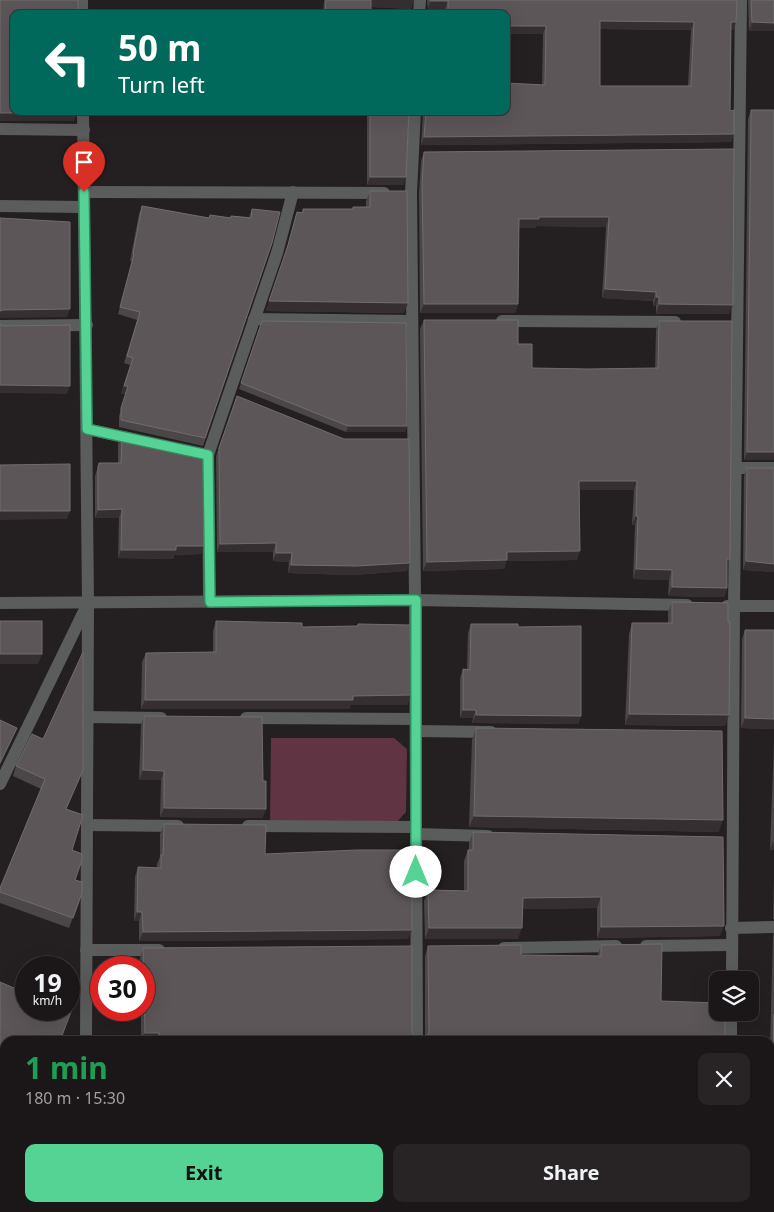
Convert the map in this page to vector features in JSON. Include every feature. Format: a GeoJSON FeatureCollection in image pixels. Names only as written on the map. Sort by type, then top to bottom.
{"type":"FeatureCollection","features":[{"type":"Feature","properties":{"kind":"street"},"geometry":{"type":"LineString","coordinates":[[732,971],[728,840],[728,734],[734,606],[735,468],[732,322],[734,150],[741,0]]}},
{"type":"Feature","properties":{"kind":"street"},"geometry":{"type":"LineString","coordinates":[[83,115],[88,603],[86,1036]]}},
{"type":"Feature","properties":{"kind":"street"},"geometry":{"type":"LineString","coordinates":[[415,115],[418,153],[411,193],[417,321],[409,440],[416,600],[417,1036]]}},
{"type":"Feature","properties":{"kind":"street"},"geometry":{"type":"LineString","coordinates":[[0,130],[84,130]]}},
{"type":"Feature","properties":{"kind":"street"},"geometry":{"type":"LineString","coordinates":[[84,192],[411,193]]}},
{"type":"Feature","properties":{"kind":"street"},"geometry":{"type":"LineString","coordinates":[[210,602],[203,454],[234,396],[254,319],[277,253],[294,192]]}},
{"type":"Feature","properties":{"kind":"street"},"geometry":{"type":"LineString","coordinates":[[0,206],[84,207]]}},
{"type":"Feature","properties":{"kind":"street"},"geometry":{"type":"LineString","coordinates":[[254,319],[417,321]]}},
{"type":"Feature","properties":{"kind":"street"},"geometry":{"type":"LineString","coordinates":[[491,321],[688,322]]}},
{"type":"Feature","properties":{"kind":"street"},"geometry":{"type":"LineString","coordinates":[[0,326],[86,325]]}},
{"type":"Feature","properties":{"kind":"street"},"geometry":{"type":"LineString","coordinates":[[87,429],[152,443]]}},
{"type":"Feature","properties":{"kind":"street"},"geometry":{"type":"LineString","coordinates":[[735,468],[774,468]]}},
{"type":"Feature","properties":{"kind":"street"},"geometry":{"type":"LineString","coordinates":[[0,603],[416,600],[774,606]]}},
{"type":"Feature","properties":{"kind":"street"},"geometry":{"type":"LineString","coordinates":[[0,784],[88,603]]}},
{"type":"Feature","properties":{"kind":"street"},"geometry":{"type":"LineString","coordinates":[[88,717],[177,718]]}},
{"type":"Feature","properties":{"kind":"street"},"geometry":{"type":"LineString","coordinates":[[237,718],[416,725],[505,732]]}},
{"type":"Feature","properties":{"kind":"street"},"geometry":{"type":"LineString","coordinates":[[87,825],[187,826]]}},
{"type":"Feature","properties":{"kind":"street"},"geometry":{"type":"LineString","coordinates":[[236,826],[416,830],[505,836]]}},
{"type":"Feature","properties":{"kind":"street"},"geometry":{"type":"LineString","coordinates":[[732,928],[774,927]]}},
{"type":"Feature","properties":{"kind":"street"},"geometry":{"type":"LineString","coordinates":[[495,948],[732,945]]}},
{"type":"Feature","properties":{"kind":"street"},"geometry":{"type":"LineString","coordinates":[[86,950],[176,950]]}},
{"type":"Feature","properties":{"kind":"street"},"geometry":{"type":"LineString","coordinates":[[731,1021],[731,1036]]}},
{"type":"Feature","properties":{"kind":"shaded area"},"geometry":{"type":"Polygon","coordinates":[[[271,738],[394,738],[407,749],[406,812],[396,823],[270,823],[271,738]]]}},
{"type":"Feature","properties":{"kind":"building"},"geometry":{"type":"Polygon","coordinates":[[[0,0],[78,0],[78,10],[10,10],[10,113],[0,113],[0,0]]]}},
{"type":"Feature","properties":{"kind":"building"},"geometry":{"type":"Polygon","coordinates":[[[326,0],[371,0],[371,10],[325,10],[326,0]]]}},
{"type":"Feature","properties":{"kind":"building"},"geometry":{"type":"Polygon","coordinates":[[[430,0],[737,0],[736,22],[731,22],[730,111],[734,110],[734,134],[424,137],[426,115],[510,115],[510,83],[545,85],[546,26],[510,26],[510,10],[448,10],[448,1],[430,0]],[[600,21],[600,86],[691,86],[694,22],[600,21]]]}},
{"type":"Feature","properties":{"kind":"building"},"geometry":{"type":"Polygon","coordinates":[[[751,0],[774,0],[774,23],[752,22],[751,0]]]}},
{"type":"Feature","properties":{"kind":"building"},"geometry":{"type":"Polygon","coordinates":[[[751,110],[774,110],[774,452],[747,452],[751,110]]]}},
{"type":"Feature","properties":{"kind":"building"},"geometry":{"type":"Polygon","coordinates":[[[370,115],[409,115],[406,177],[370,177],[370,115]]]}},
{"type":"Feature","properties":{"kind":"building"},"geometry":{"type":"Polygon","coordinates":[[[734,149],[733,305],[659,304],[659,297],[656,297],[656,292],[605,289],[609,217],[539,217],[539,219],[519,219],[518,304],[424,304],[422,184],[424,152],[734,149]]]}},
{"type":"Feature","properties":{"kind":"building"},"geometry":{"type":"Polygon","coordinates":[[[370,191],[407,191],[408,303],[269,301],[297,212],[303,213],[303,209],[370,207],[370,191]]]}},
{"type":"Feature","properties":{"kind":"building"},"geometry":{"type":"Polygon","coordinates":[[[142,206],[209,218],[210,215],[251,218],[252,209],[280,212],[272,243],[205,438],[121,420],[121,408],[128,386],[124,386],[133,358],[127,356],[140,312],[120,307],[134,254],[142,206]]]}},
{"type":"Feature","properties":{"kind":"building"},"geometry":{"type":"Polygon","coordinates":[[[0,218],[70,222],[70,309],[0,311],[0,218]]]}},
{"type":"Feature","properties":{"kind":"building"},"geometry":{"type":"Polygon","coordinates":[[[424,320],[518,320],[518,344],[532,344],[532,368],[587,369],[658,368],[659,321],[732,321],[730,559],[727,559],[727,588],[672,587],[672,570],[636,569],[637,481],[579,481],[580,551],[507,552],[507,560],[427,562],[424,320]]]}},
{"type":"Feature","properties":{"kind":"building"},"geometry":{"type":"Polygon","coordinates":[[[262,321],[406,323],[407,426],[348,426],[241,383],[262,321]]]}},
{"type":"Feature","properties":{"kind":"building"},"geometry":{"type":"Polygon","coordinates":[[[0,324],[3,326],[70,325],[70,386],[0,385],[0,324]]]}},
{"type":"Feature","properties":{"kind":"building"},"geometry":{"type":"Polygon","coordinates":[[[237,396],[344,439],[409,439],[410,563],[356,566],[291,565],[292,553],[276,553],[276,543],[220,544],[219,448],[237,396]]]}},
{"type":"Feature","properties":{"kind":"building"},"geometry":{"type":"Polygon","coordinates":[[[122,435],[203,453],[204,546],[176,546],[176,550],[121,550],[122,509],[98,510],[98,467],[99,463],[121,463],[122,435]]]}},
{"type":"Feature","properties":{"kind":"building"},"geometry":{"type":"Polygon","coordinates":[[[70,464],[70,511],[0,511],[0,465],[70,464]]]}},
{"type":"Feature","properties":{"kind":"building"},"geometry":{"type":"Polygon","coordinates":[[[747,468],[774,468],[774,564],[746,561],[747,468]]]}},
{"type":"Feature","properties":{"kind":"building"},"geometry":{"type":"Polygon","coordinates":[[[672,602],[728,603],[728,622],[730,622],[729,715],[629,714],[632,623],[672,623],[672,602]]]}},
{"type":"Feature","properties":{"kind":"building"},"geometry":{"type":"Polygon","coordinates":[[[0,621],[42,621],[42,654],[0,654],[0,621]]]}},
{"type":"Feature","properties":{"kind":"building"},"geometry":{"type":"Polygon","coordinates":[[[216,621],[302,623],[302,627],[358,626],[358,624],[410,625],[411,695],[353,696],[353,700],[145,700],[146,653],[216,652],[216,621]]]}},
{"type":"Feature","properties":{"kind":"building"},"geometry":{"type":"Polygon","coordinates":[[[471,624],[518,624],[518,627],[581,626],[581,716],[476,715],[476,710],[463,710],[463,669],[470,670],[471,624]]]}},
{"type":"Feature","properties":{"kind":"building"},"geometry":{"type":"Polygon","coordinates":[[[745,630],[774,630],[774,719],[745,718],[745,630]]]}},
{"type":"Feature","properties":{"kind":"building"},"geometry":{"type":"Polygon","coordinates":[[[83,652],[83,770],[66,809],[83,815],[72,850],[82,854],[82,860],[75,880],[82,882],[82,893],[73,918],[0,892],[0,888],[45,779],[16,766],[32,734],[43,739],[83,652]]]}},
{"type":"Feature","properties":{"kind":"building"},"geometry":{"type":"Polygon","coordinates":[[[144,716],[262,717],[263,781],[266,781],[266,809],[164,808],[164,771],[143,770],[144,716]]]}},
{"type":"Feature","properties":{"kind":"building"},"geometry":{"type":"Polygon","coordinates":[[[0,720],[17,728],[0,763],[0,720]]]}},
{"type":"Feature","properties":{"kind":"building"},"geometry":{"type":"Polygon","coordinates":[[[476,728],[722,731],[723,820],[474,816],[476,728]]]}},
{"type":"Feature","properties":{"kind":"building"},"geometry":{"type":"Polygon","coordinates":[[[164,824],[266,825],[265,854],[408,850],[408,891],[412,891],[412,930],[143,932],[142,912],[137,912],[138,867],[161,868],[164,824]]]}},
{"type":"Feature","properties":{"kind":"building"},"geometry":{"type":"Polygon","coordinates":[[[473,832],[723,837],[724,926],[601,927],[601,897],[523,898],[522,928],[429,928],[428,890],[468,891],[468,850],[473,850],[473,832]]]}},
{"type":"Feature","properties":{"kind":"building"},"geometry":{"type":"Polygon","coordinates":[[[662,944],[661,1001],[709,1003],[709,1021],[725,1021],[725,1036],[427,1036],[429,1032],[428,946],[521,945],[521,955],[601,956],[601,945],[662,944]]]}},
{"type":"Feature","properties":{"kind":"building"},"geometry":{"type":"Polygon","coordinates":[[[412,946],[412,1032],[415,1036],[159,1036],[159,1033],[145,1033],[145,1021],[155,1021],[155,956],[143,956],[143,948],[412,946]]]}},
{"type":"Feature","properties":{"kind":"building"},"geometry":{"type":"Polygon","coordinates":[[[0,982],[15,988],[15,1021],[68,1021],[62,1036],[0,1036],[0,982]]]}},
{"type":"Feature","properties":{"kind":"route"},"geometry":{"type":"LineString","coordinates":[[84,192],[87,429],[208,455],[210,602],[416,600],[416,872]]}}]}
